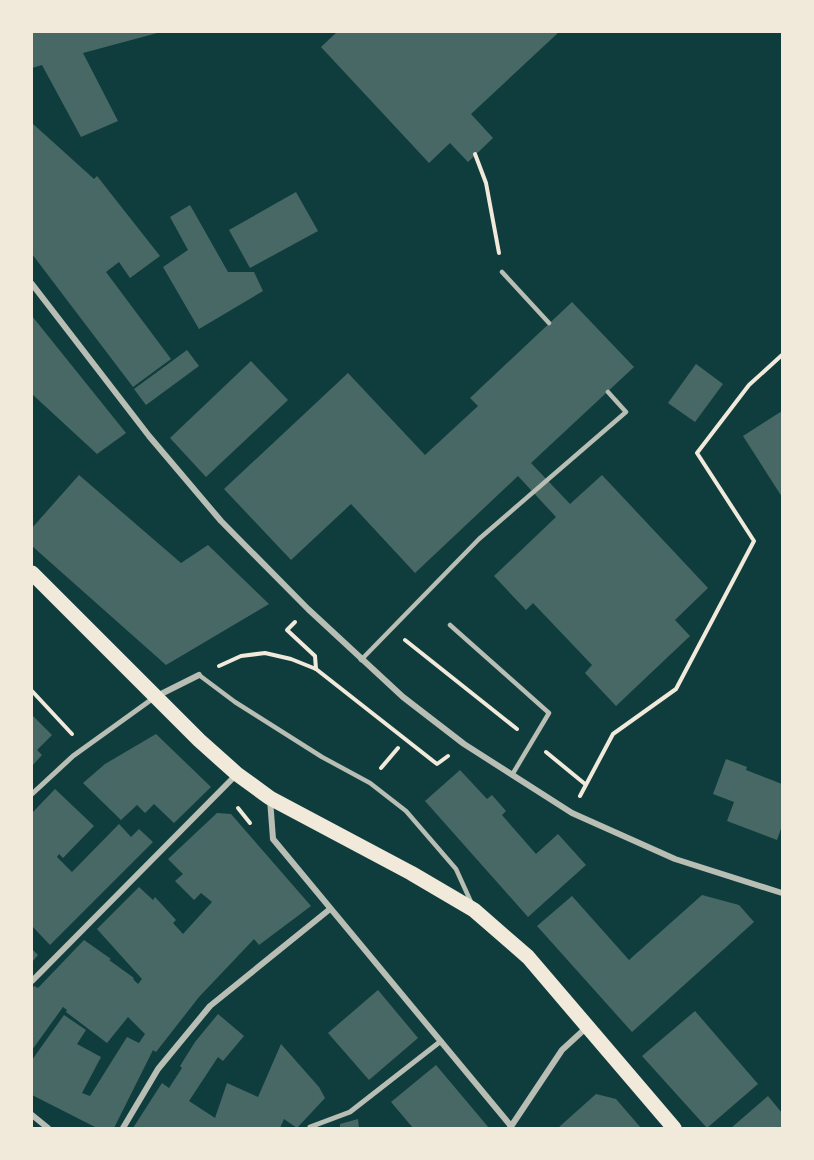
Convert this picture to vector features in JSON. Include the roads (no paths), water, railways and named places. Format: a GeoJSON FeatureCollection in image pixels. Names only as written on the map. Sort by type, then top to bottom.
{"type":"FeatureCollection","features":[{"type":"Feature","properties":{"kind":"main road"},"geometry":{"type":"LineString","coordinates":[[32,573],[237,774],[270,798],[411,873],[474,910],[528,957],[674,1128]]}},
{"type":"Feature","properties":{"kind":"street"},"geometry":{"type":"LineString","coordinates":[[32,284],[149,436],[221,521],[361,660],[403,697],[464,744],[572,813],[675,859],[783,893]]}},
{"type":"Feature","properties":{"kind":"street"},"geometry":{"type":"LineString","coordinates":[[32,794],[73,756],[156,696],[199,675]]}},
{"type":"Feature","properties":{"kind":"street"},"geometry":{"type":"LineString","coordinates":[[32,981],[237,774]]}},
{"type":"Feature","properties":{"kind":"street"},"geometry":{"type":"LineString","coordinates":[[270,798],[273,839],[510,1127],[562,1050],[587,1026]]}},
{"type":"Feature","properties":{"kind":"street"},"geometry":{"type":"LineString","coordinates":[[123,1128],[158,1070],[210,1006],[330,909]]}},
{"type":"Feature","properties":{"kind":"street"},"geometry":{"type":"LineString","coordinates":[[310,1127],[350,1112],[441,1041]]}},
{"type":"Feature","properties":{"kind":"street"},"geometry":{"type":"LineString","coordinates":[[32,1115],[48,1128]]}},
{"type":"Feature","properties":{"kind":"lane"},"geometry":{"type":"LineString","coordinates":[[502,272],[549,323]]}},
{"type":"Feature","properties":{"kind":"lane"},"geometry":{"type":"LineString","coordinates":[[361,660],[479,539],[626,412],[608,392]]}},
{"type":"Feature","properties":{"kind":"lane"},"geometry":{"type":"LineString","coordinates":[[450,625],[549,712],[512,776]]}},
{"type":"Feature","properties":{"kind":"lane"},"geometry":{"type":"LineString","coordinates":[[199,675],[235,702],[322,757],[370,783],[406,811],[456,868],[474,910]]}}]}
